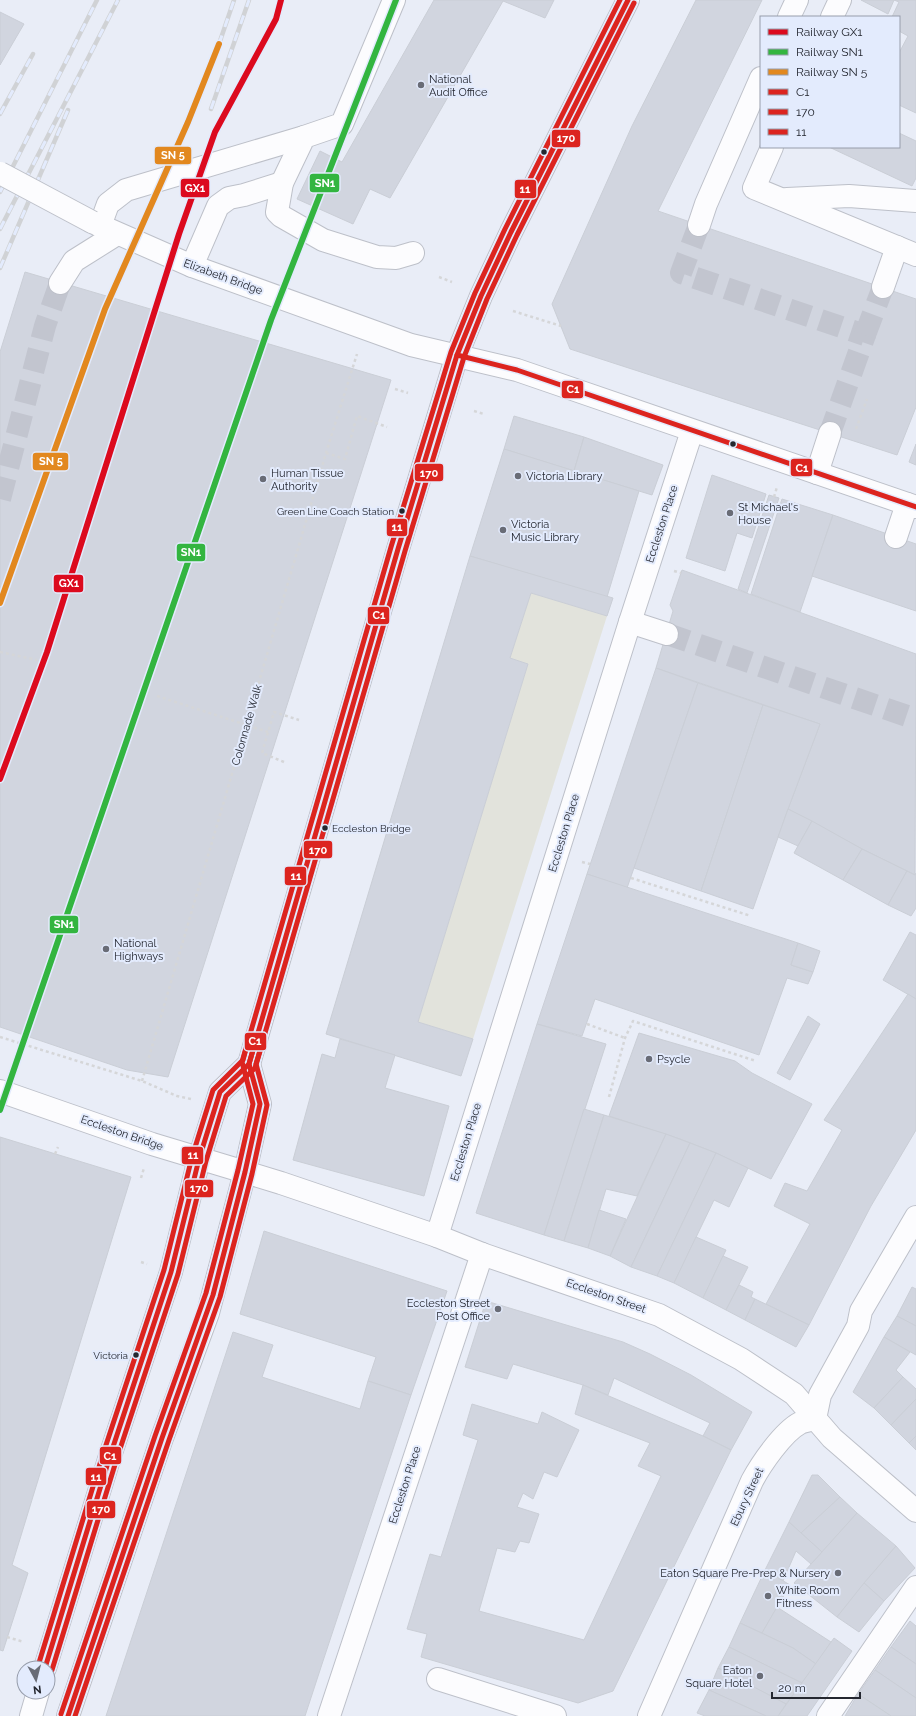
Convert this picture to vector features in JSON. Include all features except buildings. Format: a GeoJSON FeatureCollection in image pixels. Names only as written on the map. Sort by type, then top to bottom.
{"type":"FeatureCollection","features":[{"type":"Feature","properties":{"kind":"main road"},"geometry":{"type":"LineString","coordinates":[[60,283],[74,261],[103,228],[108,204],[126,190],[304,137],[342,124],[394,0]]}},
{"type":"Feature","properties":{"kind":"main road"},"geometry":{"type":"LineString","coordinates":[[47,1660],[110,1456],[171,1272],[199,1159],[220,1092],[249,1064],[398,549],[457,355],[481,296],[511,232],[628,0]]}},
{"type":"Feature","properties":{"kind":"main road"},"geometry":{"type":"LineString","coordinates":[[789,16],[797,0]]}},
{"type":"Feature","properties":{"kind":"main road"},"geometry":{"type":"LineString","coordinates":[[832,16],[840,0]]}},
{"type":"Feature","properties":{"kind":"main road"},"geometry":{"type":"LineString","coordinates":[[699,225],[706,204],[760,80]]}},
{"type":"Feature","properties":{"kind":"main road"},"geometry":{"type":"LineString","coordinates":[[304,137],[282,183],[277,212],[281,216],[323,240],[377,257],[396,258],[413,253]]}},
{"type":"Feature","properties":{"kind":"main road"},"geometry":{"type":"LineString","coordinates":[[772,148],[754,188],[907,251],[883,288]]}},
{"type":"Feature","properties":{"kind":"main road","name":"Elizabeth Bridge"},"geometry":{"type":"LineString","coordinates":[[0,173],[103,228],[192,266],[411,345],[517,370],[912,506]]}},
{"type":"Feature","properties":{"kind":"main road"},"geometry":{"type":"LineString","coordinates":[[192,266],[218,206],[229,198],[282,183]]}},
{"type":"Feature","properties":{"kind":"main road"},"geometry":{"type":"LineString","coordinates":[[782,199],[849,196],[916,201]]}},
{"type":"Feature","properties":{"kind":"main road","name":"Eccleston Place"},"geometry":{"type":"LineString","coordinates":[[437,1236],[630,622],[692,431]]}},
{"type":"Feature","properties":{"kind":"main road"},"geometry":{"type":"LineString","coordinates":[[817,473],[830,433]]}},
{"type":"Feature","properties":{"kind":"main road"},"geometry":{"type":"LineString","coordinates":[[896,537],[912,506]]}},
{"type":"Feature","properties":{"kind":"main road"},"geometry":{"type":"LineString","coordinates":[[630,622],[667,634]]}},
{"type":"Feature","properties":{"kind":"main road"},"geometry":{"type":"LineString","coordinates":[[68,1716],[162,1438],[208,1313],[245,1172],[260,1104],[249,1064]]}},
{"type":"Feature","properties":{"kind":"main road","name":"Eccleston Bridge"},"geometry":{"type":"LineString","coordinates":[[0,1091],[152,1144],[245,1172]]}},
{"type":"Feature","properties":{"kind":"main road","name":"Eccleston Street"},"geometry":{"type":"LineString","coordinates":[[245,1172],[281,1182],[437,1236],[482,1254],[659,1315],[760,1370],[781,1387],[794,1394],[832,1438],[916,1510]]}},
{"type":"Feature","properties":{"kind":"main road"},"geometry":{"type":"LineString","coordinates":[[815,1419],[820,1395],[858,1326],[861,1311],[916,1217]]}},
{"type":"Feature","properties":{"kind":"main road","name":"Eccleston Place"},"geometry":{"type":"LineString","coordinates":[[330,1716],[482,1254]]}},
{"type":"Feature","properties":{"kind":"main road","name":"Ebury Street"},"geometry":{"type":"LineString","coordinates":[[649,1716],[760,1466],[780,1441],[800,1424],[815,1419]]}},
{"type":"Feature","properties":{"kind":"main road"},"geometry":{"type":"LineString","coordinates":[[828,1716],[916,1588]]}},
{"type":"Feature","properties":{"kind":"main road"},"geometry":{"type":"LineString","coordinates":[[438,1679],[555,1716]]}},
{"type":"Feature","properties":{"kind":"main road"},"geometry":{"type":"LineString","coordinates":[[31,1716],[36,1700]]}},
{"type":"Feature","properties":{"kind":"path"},"geometry":{"type":"LineString","coordinates":[[439,277],[452,282]]}},
{"type":"Feature","properties":{"kind":"path"},"geometry":{"type":"LineString","coordinates":[[514,311],[561,326]]}},
{"type":"Feature","properties":{"kind":"path","name":"Colonnade Walk"},"geometry":{"type":"LineString","coordinates":[[142,1081],[326,453],[357,354]]}},
{"type":"Feature","properties":{"kind":"path"},"geometry":{"type":"LineString","coordinates":[[395,389],[408,393]]}},
{"type":"Feature","properties":{"kind":"path"},"geometry":{"type":"LineString","coordinates":[[474,411],[484,414]]}},
{"type":"Feature","properties":{"kind":"path"},"geometry":{"type":"LineString","coordinates":[[326,453],[345,459],[357,416],[387,427]]}},
{"type":"Feature","properties":{"kind":"path"},"geometry":{"type":"LineString","coordinates":[[774,497],[777,487]]}},
{"type":"Feature","properties":{"kind":"path"},"geometry":{"type":"LineString","coordinates":[[677,572],[681,573]]}},
{"type":"Feature","properties":{"kind":"path"},"geometry":{"type":"LineString","coordinates":[[0,652],[37,660]]}},
{"type":"Feature","properties":{"kind":"path"},"geometry":{"type":"LineString","coordinates":[[157,696],[268,732]]}},
{"type":"Feature","properties":{"kind":"path"},"geometry":{"type":"LineString","coordinates":[[284,762],[262,753],[274,712],[299,720]]}},
{"type":"Feature","properties":{"kind":"path"},"geometry":{"type":"LineString","coordinates":[[631,878],[751,916]]}},
{"type":"Feature","properties":{"kind":"path"},"geometry":{"type":"LineString","coordinates":[[609,1097],[625,1038],[633,1021],[756,1061]]}},
{"type":"Feature","properties":{"kind":"path"},"geometry":{"type":"LineString","coordinates":[[587,1024],[625,1038]]}},
{"type":"Feature","properties":{"kind":"path"},"geometry":{"type":"LineString","coordinates":[[0,1037],[142,1081],[177,1096],[196,1101]]}},
{"type":"Feature","properties":{"kind":"path"},"geometry":{"type":"LineString","coordinates":[[55,1154],[58,1147]]}},
{"type":"Feature","properties":{"kind":"path"},"geometry":{"type":"LineString","coordinates":[[141,1178],[145,1165]]}},
{"type":"Feature","properties":{"kind":"path"},"geometry":{"type":"LineString","coordinates":[[7,1638],[24,1642]]}},
{"type":"Feature","properties":{"kind":"shaded area"},"geometry":{"type":"Polygon","coordinates":[[[531,593],[607,616],[473,1039],[418,1022],[528,664],[510,658],[531,593]]]}},
{"type":"Feature","properties":{"kind":"tunnel"},"geometry":{"type":"LineString","coordinates":[[699,225],[681,273],[865,335],[830,433]]}},
{"type":"Feature","properties":{"kind":"tunnel"},"geometry":{"type":"LineString","coordinates":[[0,499],[45,326],[60,283]]}},
{"type":"Feature","properties":{"kind":"tunnel"},"geometry":{"type":"LineString","coordinates":[[865,335],[883,287]]}},
{"type":"Feature","properties":{"kind":"tunnel"},"geometry":{"type":"LineString","coordinates":[[667,634],[916,719]]}},
{"type":"Feature","properties":{"kind":"railway"},"geometry":{"type":"LineString","coordinates":[[0,192],[97,0]]}},
{"type":"Feature","properties":{"kind":"railway"},"geometry":{"type":"LineString","coordinates":[[0,229],[118,0]]}},
{"type":"Feature","properties":{"kind":"railway"},"geometry":{"type":"LineString","coordinates":[[219,44],[234,0]]}},
{"type":"Feature","properties":{"kind":"railway"},"geometry":{"type":"LineString","coordinates":[[211,109],[249,0]]}},
{"type":"Feature","properties":{"kind":"railway"},"geometry":{"type":"LineString","coordinates":[[0,114],[33,54]]}},
{"type":"Feature","properties":{"kind":"railway"},"geometry":{"type":"LineString","coordinates":[[0,268],[68,110]]}},
{"type":"Feature","properties":{"kind":"rail line","name":"GX1"},"geometry":{"type":"LineString","coordinates":[[0,779],[47,652],[179,234],[215,132],[276,19],[281,0]]}},
{"type":"Feature","properties":{"kind":"rail line","name":"SN1"},"geometry":{"type":"LineString","coordinates":[[0,1110],[271,320],[396,0]]}},
{"type":"Feature","properties":{"kind":"transit line","name":"11"},"geometry":{"type":"LineString","coordinates":[[61,1714],[155,1436],[206,1293],[238,1170],[253,1104],[242,1062],[391,547],[451,352],[475,293],[505,229],[620,0]]}},
{"type":"Feature","properties":{"kind":"transit line","name":"C1"},"geometry":{"type":"LineString","coordinates":[[47,1660],[110,1456],[171,1272],[199,1159],[220,1092],[249,1064],[398,549],[457,355],[481,296],[511,232],[628,0]]}},
{"type":"Feature","properties":{"kind":"transit line","name":"170"},"geometry":{"type":"LineString","coordinates":[[75,1716],[169,1440],[220,1297],[252,1174],[267,1105],[256,1064],[405,551],[464,357],[487,299],[517,235],[634,3]]}},
{"type":"Feature","properties":{"kind":"transit line"},"geometry":{"type":"LineString","coordinates":[[0,603],[105,309],[188,122],[219,44]]}},
{"type":"Feature","properties":{"kind":"transit line","name":"C1"},"geometry":{"type":"LineString","coordinates":[[457,355],[517,370],[916,507]]}},
{"type":"Feature","properties":{"kind":"transit line","name":"11"},"geometry":{"type":"LineString","coordinates":[[40,1660],[103,1454],[164,1270],[192,1157],[213,1090],[243,1060],[250,1034]]}},
{"type":"Feature","properties":{"kind":"transit line","name":"C1"},"geometry":{"type":"LineString","coordinates":[[68,1716],[162,1438],[213,1295],[245,1172],[260,1104],[249,1064],[257,1036]]}},
{"type":"Feature","properties":{"kind":"transit line","name":"170"},"geometry":{"type":"LineString","coordinates":[[55,1660],[117,1458],[178,1274],[206,1161],[226,1096],[255,1068],[264,1038]]}},
{"type":"Feature","properties":{"kind":"place","name":"National Audit Office"},"geometry":{"type":"Point","coordinates":[421,85]}},
{"type":"Feature","properties":{"kind":"place","name":"Victoria Library"},"geometry":{"type":"Point","coordinates":[518,476]}},
{"type":"Feature","properties":{"kind":"place","name":"Human Tissue Authority"},"geometry":{"type":"Point","coordinates":[263,479]}},
{"type":"Feature","properties":{"kind":"place","name":"Green Line Coach Station"},"geometry":{"type":"Point","coordinates":[402,511]}},
{"type":"Feature","properties":{"kind":"place","name":"St Michael's House"},"geometry":{"type":"Point","coordinates":[730,513]}},
{"type":"Feature","properties":{"kind":"place","name":"Victoria Music Library"},"geometry":{"type":"Point","coordinates":[503,530]}},
{"type":"Feature","properties":{"kind":"place","name":"Eccleston Bridge"},"geometry":{"type":"Point","coordinates":[325,828]}},
{"type":"Feature","properties":{"kind":"place","name":"National Highways"},"geometry":{"type":"Point","coordinates":[106,949]}},
{"type":"Feature","properties":{"kind":"place","name":"Psycle"},"geometry":{"type":"Point","coordinates":[649,1059]}},
{"type":"Feature","properties":{"kind":"place","name":"Eccleston Street Post Office"},"geometry":{"type":"Point","coordinates":[498,1309]}},
{"type":"Feature","properties":{"kind":"place","name":"Victoria"},"geometry":{"type":"Point","coordinates":[136,1355]}},
{"type":"Feature","properties":{"kind":"place","name":"Eaton Square Pre-Prep & Nursery"},"geometry":{"type":"Point","coordinates":[838,1573]}},
{"type":"Feature","properties":{"kind":"place","name":"White Room Fitness"},"geometry":{"type":"Point","coordinates":[768,1596]}},
{"type":"Feature","properties":{"kind":"place","name":"Eaton Square Hotel"},"geometry":{"type":"Point","coordinates":[760,1676]}}]}
